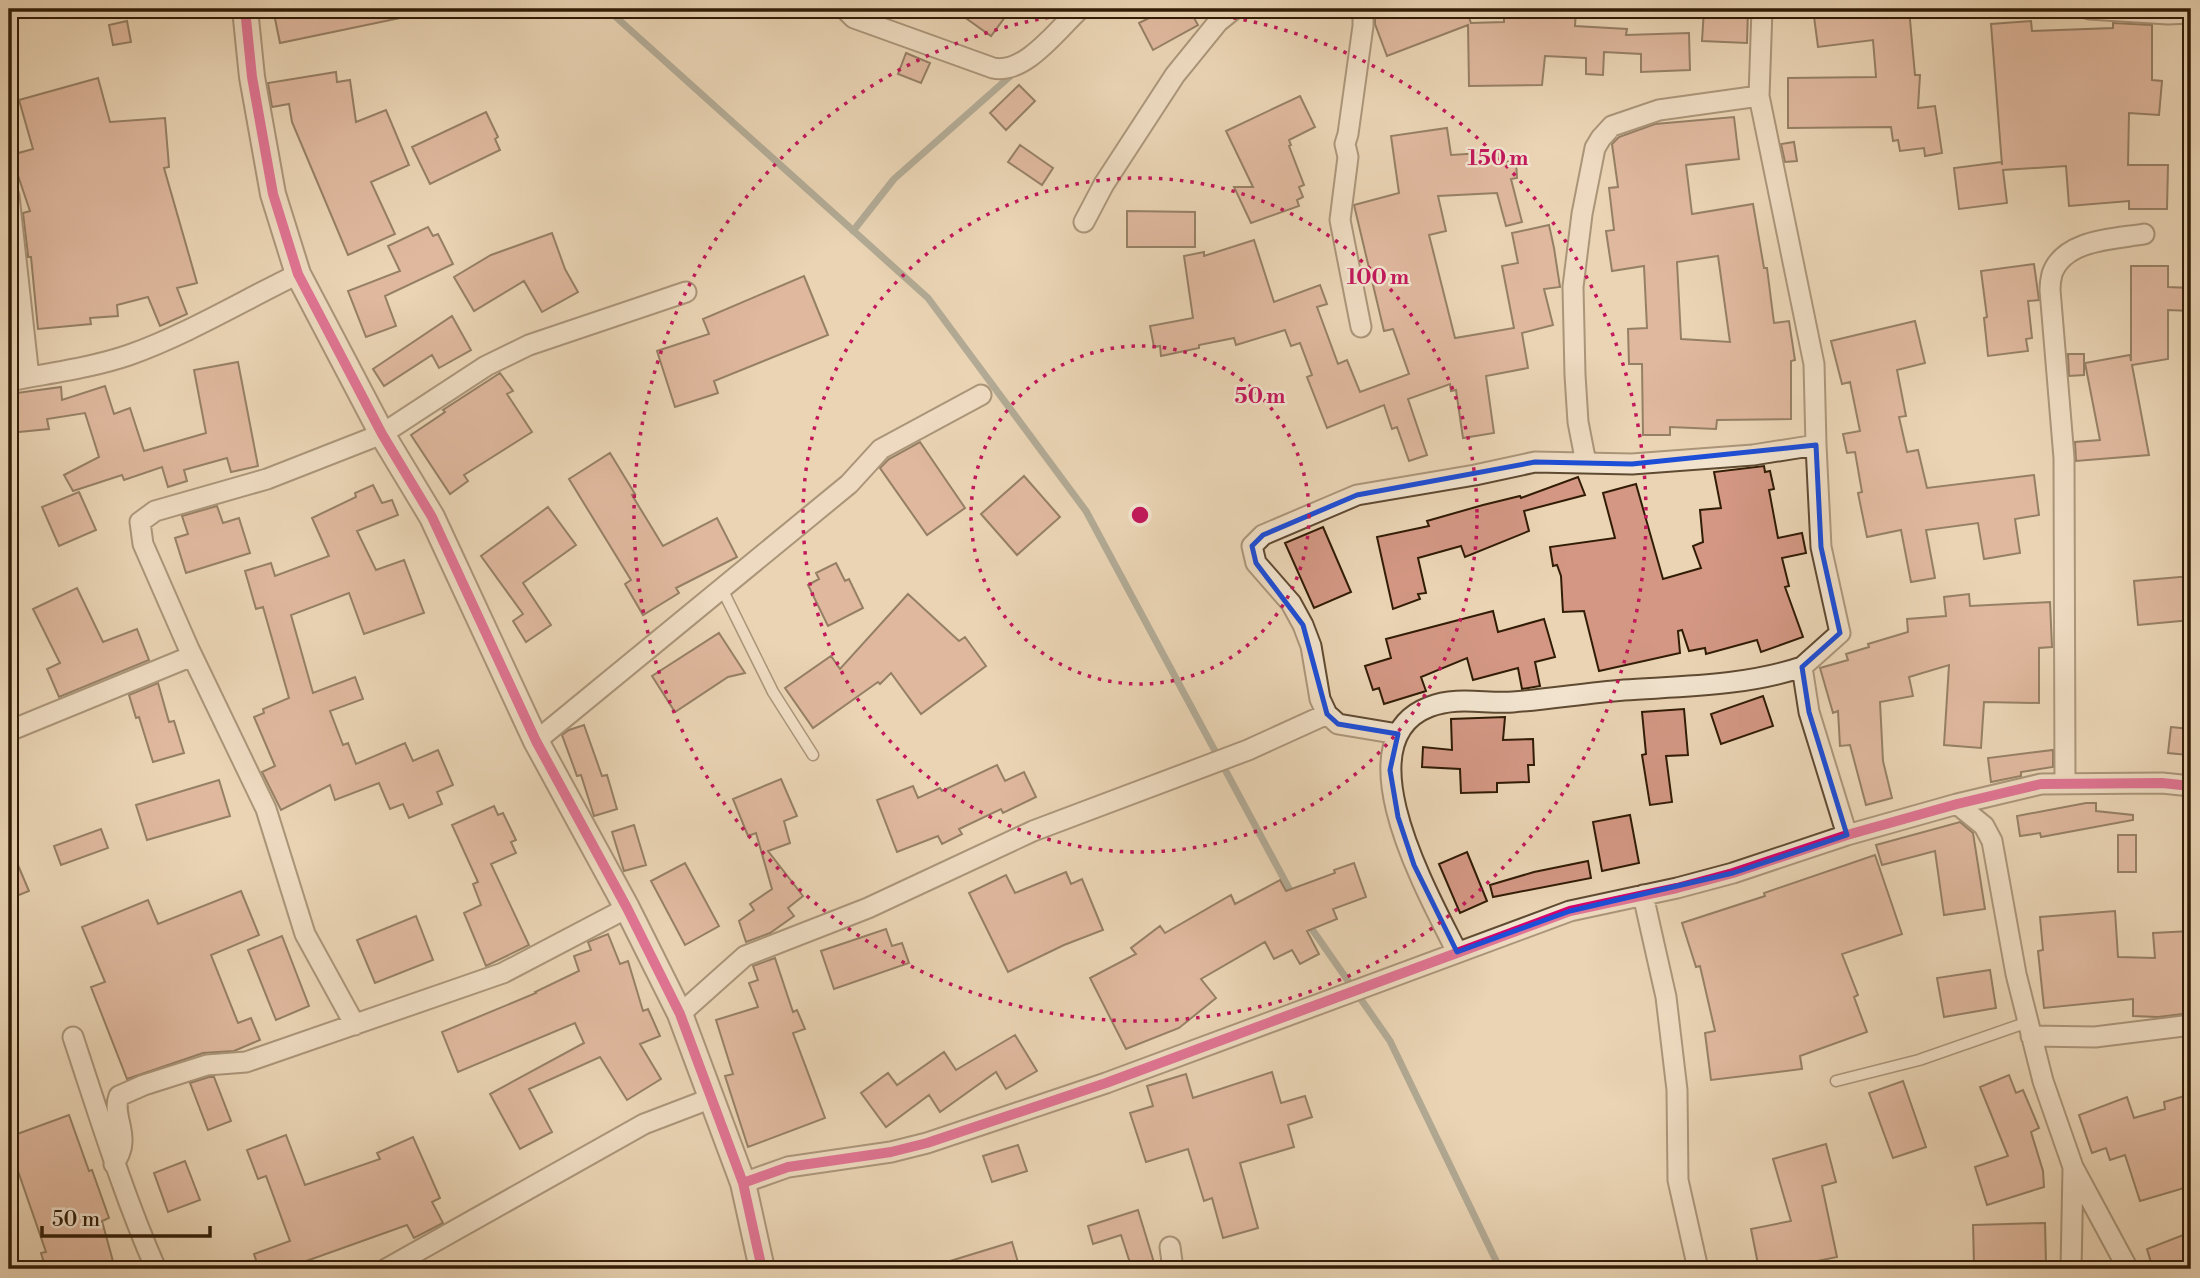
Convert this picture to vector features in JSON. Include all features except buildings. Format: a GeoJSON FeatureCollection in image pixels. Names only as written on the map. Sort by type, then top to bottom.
{"type":"FeatureCollection","features":[{"type":"Feature","properties":{"kind":"street"},"geometry":{"type":"LineString","coordinates":[[245,9],[252,77],[273,194],[298,274],[382,433],[432,517],[536,741],[627,908],[680,1014],[743,1183],[762,1269]]}},
{"type":"Feature","properties":{"kind":"street"},"geometry":{"type":"LineString","coordinates":[[845,9],[854,18],[993,68],[1006,69],[1026,61],[1080,9]]}},
{"type":"Feature","properties":{"kind":"street"},"geometry":{"type":"LineString","coordinates":[[1084,222],[1104,184],[1175,75],[1218,22],[1234,9]]}},
{"type":"Feature","properties":{"kind":"street"},"geometry":{"type":"LineString","coordinates":[[1361,327],[1340,220],[1348,157],[1345,144],[1363,26],[1363,9]]}},
{"type":"Feature","properties":{"kind":"street"},"geometry":{"type":"LineString","coordinates":[[1457,953],[1414,865],[1398,817],[1390,770],[1398,734],[1412,716],[1428,707],[1447,702],[1511,702],[1773,677],[1802,667],[1840,633],[1821,547],[1814,364],[1759,96],[1762,9]]}},
{"type":"Feature","properties":{"kind":"street"},"geometry":{"type":"LineString","coordinates":[[2089,9],[2191,13]]}},
{"type":"Feature","properties":{"kind":"street"},"geometry":{"type":"LineString","coordinates":[[1586,463],[1578,422],[1574,375],[1573,287],[1582,214],[1595,148],[1612,126],[1659,110],[1759,96]]}},
{"type":"Feature","properties":{"kind":"street"},"geometry":{"type":"LineString","coordinates":[[9,196],[29,377]]}},
{"type":"Feature","properties":{"kind":"street"},"geometry":{"type":"LineString","coordinates":[[2065,783],[2064,458],[2050,290],[2053,272],[2063,257],[2072,250],[2092,243],[2144,234]]}},
{"type":"Feature","properties":{"kind":"street"},"geometry":{"type":"LineString","coordinates":[[9,381],[129,355],[172,337],[298,274]]}},
{"type":"Feature","properties":{"kind":"street"},"geometry":{"type":"LineString","coordinates":[[355,1025],[305,934],[266,809],[192,656],[143,544],[140,522],[155,511],[267,479],[382,433],[486,366],[529,345],[686,292]]}},
{"type":"Feature","properties":{"kind":"street"},"geometry":{"type":"LineString","coordinates":[[536,741],[849,484],[881,449],[981,395]]}},
{"type":"Feature","properties":{"kind":"street"},"geometry":{"type":"LineString","coordinates":[[1398,734],[1338,724],[1327,714],[1320,699],[1311,646],[1303,625],[1291,603],[1256,563],[1252,547],[1263,535],[1357,495],[1535,462],[1632,464],[1740,456],[1815,445]]}},
{"type":"Feature","properties":{"kind":"street"},"geometry":{"type":"LineString","coordinates":[[9,731],[192,656]]}},
{"type":"Feature","properties":{"kind":"street"},"geometry":{"type":"LineString","coordinates":[[1802,667],[1809,712],[1847,835]]}},
{"type":"Feature","properties":{"kind":"street"},"geometry":{"type":"LineString","coordinates":[[680,1014],[746,956],[868,908],[1032,831],[1248,750],[1327,714]]}},
{"type":"Feature","properties":{"kind":"street"},"geometry":{"type":"LineString","coordinates":[[743,1183],[788,1167],[891,1152],[928,1143],[1106,1083],[1570,911],[1733,873],[1847,835],[1957,804],[2041,784],[2162,783],[2191,786]]}},
{"type":"Feature","properties":{"kind":"street"},"geometry":{"type":"LineString","coordinates":[[1957,804],[1984,826],[1992,841],[2016,974],[2043,1081],[2073,1167],[2128,1269]]}},
{"type":"Feature","properties":{"kind":"street"},"geometry":{"type":"LineString","coordinates":[[1643,895],[1667,997],[1677,1090],[1678,1180],[1698,1269]]}},
{"type":"Feature","properties":{"kind":"street"},"geometry":{"type":"LineString","coordinates":[[114,1164],[122,1140],[116,1103],[120,1096],[144,1085],[207,1065],[246,1062],[503,973],[627,908]]}},
{"type":"Feature","properties":{"kind":"street"},"geometry":{"type":"LineString","coordinates":[[2030,1029],[2095,1037],[2191,1025]]}},
{"type":"Feature","properties":{"kind":"street"},"geometry":{"type":"LineString","coordinates":[[73,1037],[114,1164],[156,1269]]}},
{"type":"Feature","properties":{"kind":"street"},"geometry":{"type":"LineString","coordinates":[[386,1269],[644,1124],[712,1098]]}},
{"type":"Feature","properties":{"kind":"street"},"geometry":{"type":"LineString","coordinates":[[2071,1269],[2073,1167]]}},
{"type":"Feature","properties":{"kind":"street"},"geometry":{"type":"LineString","coordinates":[[1170,1247],[1173,1269]]}},
{"type":"Feature","properties":{"kind":"lane"},"geometry":{"type":"LineString","coordinates":[[722,589],[772,692],[813,755]]}},
{"type":"Feature","properties":{"kind":"lane"},"geometry":{"type":"LineString","coordinates":[[1836,1081],[2030,1029]]}},
{"type":"Feature","properties":{"kind":"highlighted area"},"geometry":{"type":"Polygon","coordinates":[[[1816,445],[1821,547],[1840,633],[1802,667],[1809,712],[1847,835],[1733,873],[1570,911],[1457,952],[1414,865],[1398,817],[1390,770],[1398,734],[1338,724],[1327,714],[1303,625],[1256,563],[1252,546],[1263,535],[1357,495],[1535,462],[1632,464],[1816,445]]]}},
{"type":"Feature","properties":{"kind":"waterway"},"geometry":{"type":"LineString","coordinates":[[607,9],[928,298],[1086,511],[1293,896]]}},
{"type":"Feature","properties":{"kind":"waterway"},"geometry":{"type":"LineString","coordinates":[[853,231],[894,179],[1015,72]]}},
{"type":"Feature","properties":{"kind":"waterway"},"geometry":{"type":"LineString","coordinates":[[1307,922],[1390,1041],[1500,1269]]}},
{"type":"Feature","properties":{"kind":"cycle path"},"geometry":{"type":"LineString","coordinates":[[245,9],[252,77],[273,194],[298,274],[382,434],[432,517],[536,741],[627,908],[680,1014],[743,1183],[762,1269]]}},
{"type":"Feature","properties":{"kind":"cycle path"},"geometry":{"type":"LineString","coordinates":[[743,1183],[788,1167],[891,1152],[927,1143],[1106,1083],[1570,911],[1733,873],[1847,835],[1957,804],[2041,784],[2162,783],[2191,786]]}}]}
